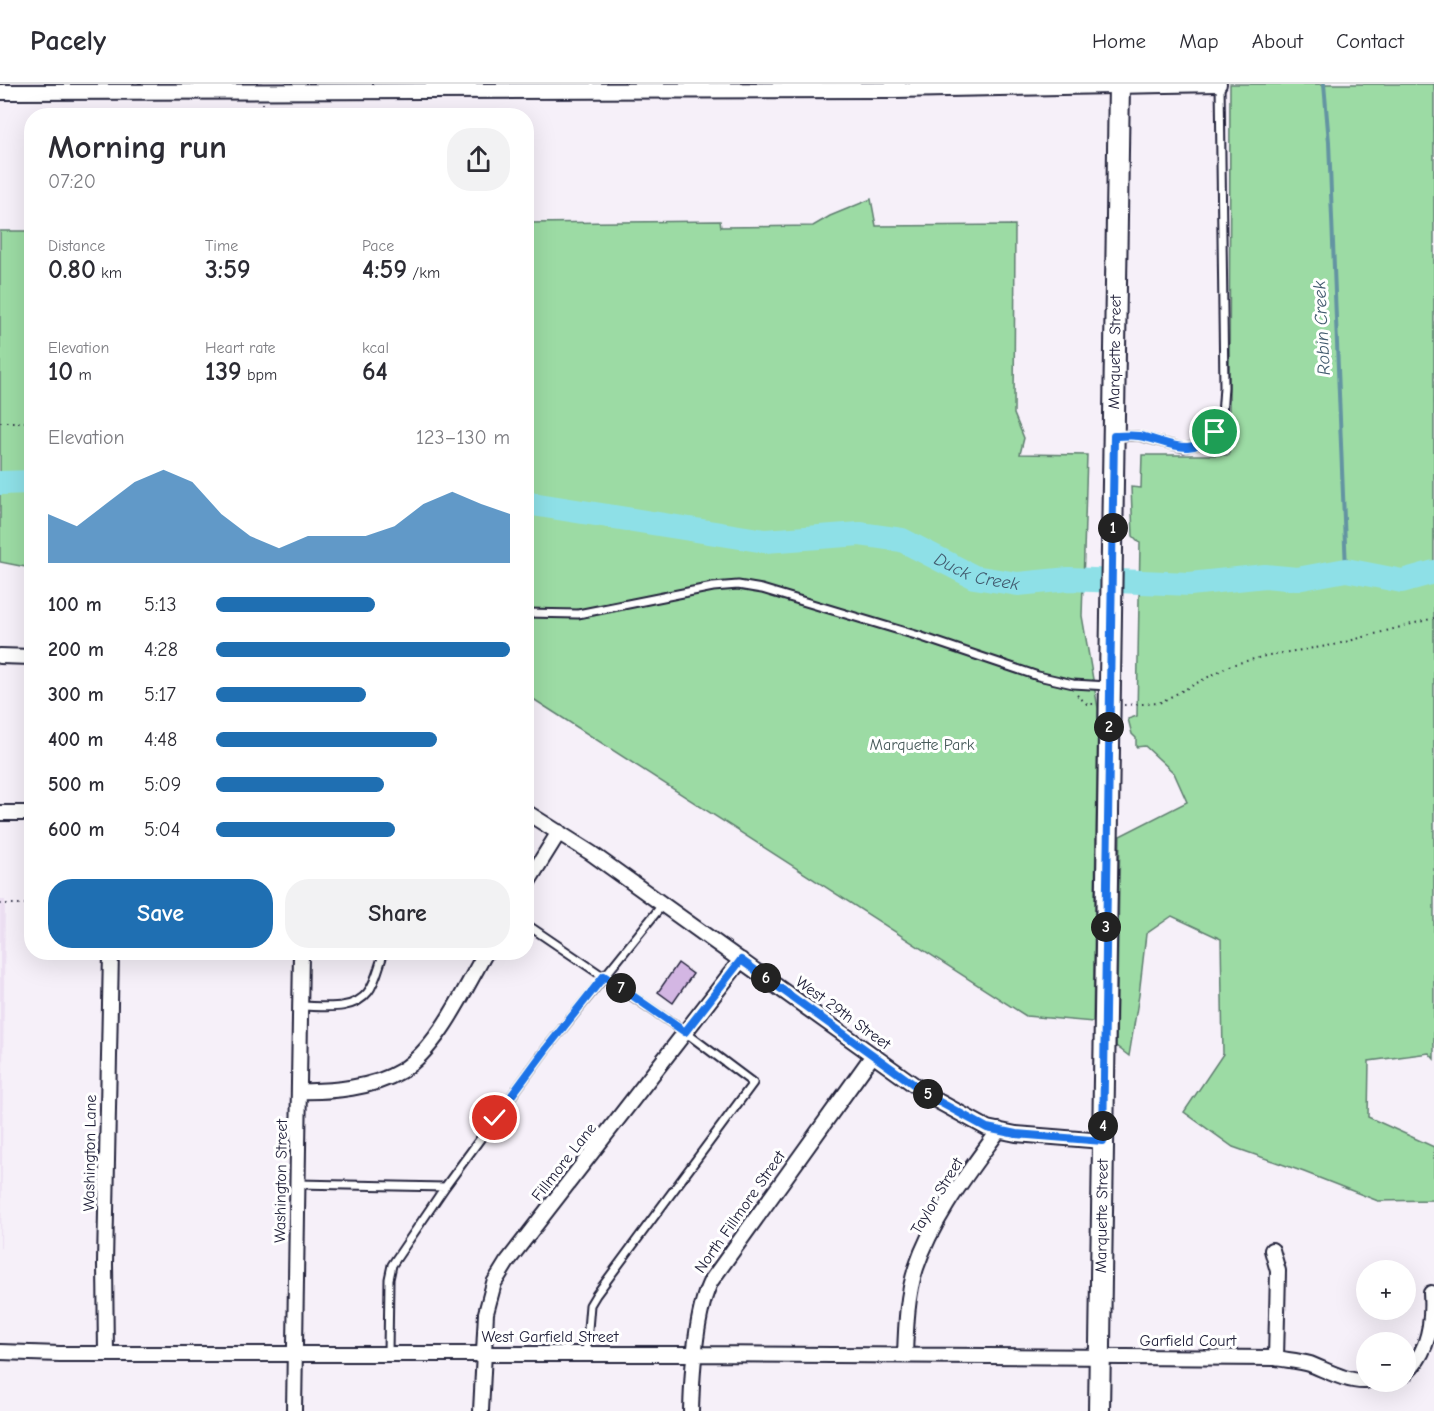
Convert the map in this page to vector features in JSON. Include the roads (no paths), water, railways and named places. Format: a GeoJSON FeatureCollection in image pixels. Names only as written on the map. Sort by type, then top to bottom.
{"type":"FeatureCollection","features":[{"type":"Feature","properties":{"kind":"main road","name":"Marquette Street"},"geometry":{"type":"LineString","coordinates":[[1099,1411],[1119,85]]}},
{"type":"Feature","properties":{"kind":"street"},"geometry":{"type":"LineString","coordinates":[[0,92],[43,88],[896,87],[1220,84]]}},
{"type":"Feature","properties":{"kind":"street"},"geometry":{"type":"LineString","coordinates":[[0,656],[24,657]]}},
{"type":"Feature","properties":{"kind":"street"},"geometry":{"type":"LineString","coordinates":[[0,813],[24,813]]}},
{"type":"Feature","properties":{"kind":"street","name":"West 29th Street"},"geometry":{"type":"LineString","coordinates":[[534,817],[663,904],[934,1099],[987,1128],[1048,1138],[1103,1141]]}},
{"type":"Feature","properties":{"kind":"street"},"geometry":{"type":"LineString","coordinates":[[534,872],[558,831]]}},
{"type":"Feature","properties":{"kind":"street","name":"Washington Lane"},"geometry":{"type":"LineString","coordinates":[[106,1354],[105,1264],[111,960]]}},
{"type":"Feature","properties":{"kind":"street","name":"Washington Street"},"geometry":{"type":"LineString","coordinates":[[294,1411],[301,960]]}},
{"type":"Feature","properties":{"kind":"street"},"geometry":{"type":"LineString","coordinates":[[299,1091],[328,1092],[384,1080],[402,1070],[422,1053],[445,1023],[481,960]]}},
{"type":"Feature","properties":{"kind":"street","name":"Fillmore Lane"},"geometry":{"type":"LineString","coordinates":[[481,1411],[486,1313],[494,1283],[507,1262],[741,960]]}},
{"type":"Feature","properties":{"kind":"street","name":"North Fillmore Street"},"geometry":{"type":"LineString","coordinates":[[691,1411],[692,1382],[703,1296],[711,1281],[873,1055]]}},
{"type":"Feature","properties":{"kind":"street","name":"Taylor Street"},"geometry":{"type":"LineString","coordinates":[[905,1355],[906,1321],[915,1269],[930,1233],[956,1190],[999,1130]]}},
{"type":"Feature","properties":{"kind":"street"},"geometry":{"type":"LineString","coordinates":[[1272,1250],[1278,1271],[1276,1358]]}},
{"type":"Feature","properties":{"kind":"street"},"geometry":{"type":"LineString","coordinates":[[1416,1364],[1427,1340],[1432,1313],[1431,1293]]}},
{"type":"Feature","properties":{"kind":"street","name":"West Garfield Street"},"geometry":{"type":"LineString","coordinates":[[0,1352],[1100,1357]]}},
{"type":"Feature","properties":{"kind":"street","name":"Garfield Court"},"geometry":{"type":"LineString","coordinates":[[1100,1357],[1276,1358],[1308,1364],[1356,1381]]}},
{"type":"Feature","properties":{"kind":"lane"},"geometry":{"type":"LineString","coordinates":[[1114,436],[1138,436],[1184,448],[1208,439],[1215,432],[1222,415],[1224,387],[1220,84]]}},
{"type":"Feature","properties":{"kind":"lane"},"geometry":{"type":"LineString","coordinates":[[534,613],[578,614],[738,585],[772,592],[919,636],[1038,676],[1073,684],[1110,686]]}},
{"type":"Feature","properties":{"kind":"lane"},"geometry":{"type":"LineString","coordinates":[[388,1354],[389,1279],[392,1265],[445,1187],[546,1049],[663,904]]}},
{"type":"Feature","properties":{"kind":"lane"},"geometry":{"type":"LineString","coordinates":[[534,929],[685,1032],[753,1083],[611,1278],[596,1295],[590,1305],[586,1354]]}},
{"type":"Feature","properties":{"kind":"lane"},"geometry":{"type":"LineString","coordinates":[[300,1006],[336,1006],[357,1003],[369,992],[381,960]]}},
{"type":"Feature","properties":{"kind":"lane"},"geometry":{"type":"LineString","coordinates":[[297,1184],[445,1187]]}},
{"type":"Feature","properties":{"kind":"waterway","name":"Robin Creek"},"geometry":{"type":"LineString","coordinates":[[1324,84],[1329,142],[1346,570]]}},
{"type":"Feature","properties":{"kind":"waterway","name":"Duck Creek"},"geometry":{"type":"LineString","coordinates":[[0,483],[24,482]]}},
{"type":"Feature","properties":{"kind":"waterway","name":"Duck Creek"},"geometry":{"type":"LineString","coordinates":[[534,504],[765,541],[860,534],[902,540],[974,577],[1018,584],[1069,579],[1190,584],[1265,576],[1297,579],[1346,570],[1402,581],[1434,572]]}},
{"type":"Feature","properties":{"kind":"park label","name":"Marquette Park"},"geometry":{"type":"Point","coordinates":[922,745]}}]}
